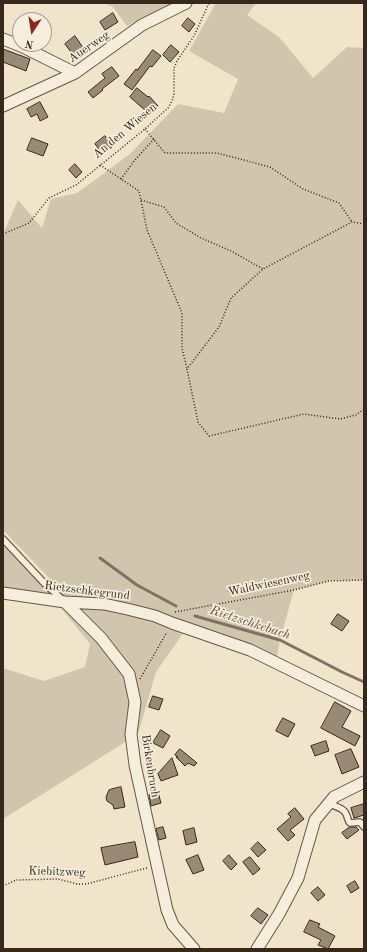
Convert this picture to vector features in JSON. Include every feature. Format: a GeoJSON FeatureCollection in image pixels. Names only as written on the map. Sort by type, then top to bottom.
{"type":"FeatureCollection","features":[{"type":"Feature","properties":{"kind":"street","name":"Auerweg"},"geometry":{"type":"LineString","coordinates":[[3,106],[74,73],[142,25],[186,3]]}},
{"type":"Feature","properties":{"kind":"street"},"geometry":{"type":"LineString","coordinates":[[3,39],[21,46],[74,73]]}},
{"type":"Feature","properties":{"kind":"street","name":"Rietzschkegrund"},"geometry":{"type":"LineString","coordinates":[[3,593],[65,602],[104,604],[127,608],[155,616],[172,624],[250,650],[364,706]]}},
{"type":"Feature","properties":{"kind":"street","name":"Birkenbruch"},"geometry":{"type":"LineString","coordinates":[[65,602],[101,638],[129,674],[135,702],[131,734],[135,765],[167,910],[173,924],[194,949]]}},
{"type":"Feature","properties":{"kind":"street"},"geometry":{"type":"LineString","coordinates":[[257,949],[280,914],[298,878],[315,820],[334,798],[364,782]]}},
{"type":"Feature","properties":{"kind":"lane"},"geometry":{"type":"LineString","coordinates":[[3,539],[45,584],[65,602]]}},
{"type":"Feature","properties":{"kind":"lane"},"geometry":{"type":"LineString","coordinates":[[329,804],[343,810],[350,823],[360,822],[364,827]]}},
{"type":"Feature","properties":{"kind":"path","name":"An den Wiesen"},"geometry":{"type":"LineString","coordinates":[[3,234],[29,223],[49,198],[76,185],[168,108],[174,94],[174,68],[194,36],[209,3]]}},
{"type":"Feature","properties":{"kind":"path"},"geometry":{"type":"LineString","coordinates":[[145,128],[165,153],[217,153],[270,167],[303,189],[339,204],[352,222]]}},
{"type":"Feature","properties":{"kind":"path"},"geometry":{"type":"LineString","coordinates":[[121,179],[134,161],[154,139]]}},
{"type":"Feature","properties":{"kind":"path"},"geometry":{"type":"LineString","coordinates":[[100,165],[139,191],[147,230],[182,313],[182,348],[198,422],[209,436],[304,414],[340,419],[356,415],[364,409]]}},
{"type":"Feature","properties":{"kind":"path"},"geometry":{"type":"LineString","coordinates":[[141,200],[164,207],[176,224],[201,238],[231,251],[263,269]]}},
{"type":"Feature","properties":{"kind":"path"},"geometry":{"type":"LineString","coordinates":[[187,369],[219,327],[231,298],[263,269],[352,222],[364,224]]}},
{"type":"Feature","properties":{"kind":"path","name":"Waldwiesenweg"},"geometry":{"type":"LineString","coordinates":[[155,616],[294,590],[329,581],[364,580]]}},
{"type":"Feature","properties":{"kind":"path"},"geometry":{"type":"LineString","coordinates":[[134,692],[172,624]]}},
{"type":"Feature","properties":{"kind":"path","name":"Kiebitzweg"},"geometry":{"type":"LineString","coordinates":[[3,886],[16,880],[58,879],[77,884],[86,884],[157,866]]}},
{"type":"Feature","properties":{"kind":"shaded area"},"geometry":{"type":"Polygon","coordinates":[[[103,3],[172,3],[127,26],[113,7],[103,3]]]}},
{"type":"Feature","properties":{"kind":"shaded area"},"geometry":{"type":"Polygon","coordinates":[[[216,3],[256,3],[247,15],[279,37],[313,78],[347,47],[364,48],[364,580],[329,581],[294,590],[280,640],[276,663],[186,629],[156,672],[138,734],[3,819],[3,668],[44,681],[85,667],[90,644],[61,608],[51,580],[3,530],[3,234],[18,200],[42,228],[51,199],[77,193],[130,154],[178,104],[224,113],[238,79],[189,51],[216,3]]]}},
{"type":"Feature","properties":{"kind":"shaded area"},"geometry":{"type":"Polygon","coordinates":[[[3,544],[48,591],[52,597],[3,590],[3,544]]]}},
{"type":"Feature","properties":{"kind":"building"},"geometry":{"type":"Polygon","coordinates":[[[113,13],[118,22],[105,30],[100,22],[113,13]]]}},
{"type":"Feature","properties":{"kind":"building"},"geometry":{"type":"Polygon","coordinates":[[[188,18],[195,24],[189,32],[182,26],[188,18]]]}},
{"type":"Feature","properties":{"kind":"building"},"geometry":{"type":"Polygon","coordinates":[[[75,36],[84,49],[74,56],[65,44],[75,36]]]}},
{"type":"Feature","properties":{"kind":"building"},"geometry":{"type":"Polygon","coordinates":[[[171,45],[179,52],[170,62],[163,55],[171,45]]]}},
{"type":"Feature","properties":{"kind":"building"},"geometry":{"type":"Polygon","coordinates":[[[3,49],[30,59],[26,71],[3,62],[3,49]]]}},
{"type":"Feature","properties":{"kind":"building"},"geometry":{"type":"Polygon","coordinates":[[[153,50],[161,56],[152,67],[150,66],[132,90],[124,84],[153,50]]]}},
{"type":"Feature","properties":{"kind":"building"},"geometry":{"type":"Polygon","coordinates":[[[112,67],[119,76],[93,98],[88,92],[105,78],[102,74],[112,67]]]}},
{"type":"Feature","properties":{"kind":"building"},"geometry":{"type":"Polygon","coordinates":[[[137,88],[148,97],[149,96],[158,106],[152,111],[149,108],[146,111],[130,97],[137,88]]]}},
{"type":"Feature","properties":{"kind":"building"},"geometry":{"type":"Polygon","coordinates":[[[40,102],[48,117],[40,121],[37,114],[31,117],[27,109],[40,102]]]}},
{"type":"Feature","properties":{"kind":"building"},"geometry":{"type":"Polygon","coordinates":[[[105,136],[113,146],[103,154],[95,144],[105,136]]]}},
{"type":"Feature","properties":{"kind":"building"},"geometry":{"type":"Polygon","coordinates":[[[32,138],[48,144],[43,156],[27,150],[32,138]]]}},
{"type":"Feature","properties":{"kind":"building"},"geometry":{"type":"Polygon","coordinates":[[[75,164],[82,172],[76,178],[69,170],[75,164]]]}},
{"type":"Feature","properties":{"kind":"building"},"geometry":{"type":"Polygon","coordinates":[[[338,614],[349,621],[342,631],[331,624],[338,614]]]}},
{"type":"Feature","properties":{"kind":"building"},"geometry":{"type":"Polygon","coordinates":[[[153,696],[163,699],[159,710],[149,707],[153,696]]]}},
{"type":"Feature","properties":{"kind":"building"},"geometry":{"type":"Polygon","coordinates":[[[335,702],[351,711],[342,727],[360,736],[355,746],[321,728],[335,702]]]}},
{"type":"Feature","properties":{"kind":"building"},"geometry":{"type":"Polygon","coordinates":[[[283,718],[295,724],[288,737],[276,731],[283,718]]]}},
{"type":"Feature","properties":{"kind":"building"},"geometry":{"type":"Polygon","coordinates":[[[161,730],[170,736],[163,748],[153,743],[161,730]]]}},
{"type":"Feature","properties":{"kind":"building"},"geometry":{"type":"Polygon","coordinates":[[[326,741],[329,751],[315,756],[311,746],[326,741]]]}},
{"type":"Feature","properties":{"kind":"building"},"geometry":{"type":"Polygon","coordinates":[[[180,749],[197,763],[194,766],[188,763],[185,766],[176,757],[178,757],[175,755],[180,749]]]}},
{"type":"Feature","properties":{"kind":"building"},"geometry":{"type":"Polygon","coordinates":[[[351,749],[359,767],[342,774],[335,755],[351,749]]]}},
{"type":"Feature","properties":{"kind":"building"},"geometry":{"type":"Polygon","coordinates":[[[172,758],[178,775],[161,781],[158,774],[172,758]]]}},
{"type":"Feature","properties":{"kind":"building"},"geometry":{"type":"Polygon","coordinates":[[[121,787],[125,807],[114,809],[113,805],[107,801],[106,797],[109,790],[121,787]]]}},
{"type":"Feature","properties":{"kind":"building"},"geometry":{"type":"Polygon","coordinates":[[[158,792],[161,803],[151,806],[149,795],[158,792]]]}},
{"type":"Feature","properties":{"kind":"building"},"geometry":{"type":"Polygon","coordinates":[[[364,804],[364,815],[354,818],[351,808],[364,804]]]}},
{"type":"Feature","properties":{"kind":"building"},"geometry":{"type":"Polygon","coordinates":[[[295,808],[304,819],[290,830],[295,835],[288,841],[277,829],[291,817],[288,814],[295,808]]]}},
{"type":"Feature","properties":{"kind":"building"},"geometry":{"type":"Polygon","coordinates":[[[163,827],[166,838],[159,840],[156,829],[163,827]]]}},
{"type":"Feature","properties":{"kind":"building"},"geometry":{"type":"Polygon","coordinates":[[[350,827],[356,827],[359,830],[347,839],[342,833],[350,827]]]}},
{"type":"Feature","properties":{"kind":"building"},"geometry":{"type":"Polygon","coordinates":[[[194,828],[197,842],[186,845],[183,831],[194,828]]]}},
{"type":"Feature","properties":{"kind":"building"},"geometry":{"type":"Polygon","coordinates":[[[135,842],[138,857],[105,865],[101,848],[135,842]]]}},
{"type":"Feature","properties":{"kind":"building"},"geometry":{"type":"Polygon","coordinates":[[[258,842],[266,850],[258,857],[251,849],[258,842]]]}},
{"type":"Feature","properties":{"kind":"building"},"geometry":{"type":"Polygon","coordinates":[[[198,855],[204,870],[193,874],[186,860],[198,855]]]}},
{"type":"Feature","properties":{"kind":"building"},"geometry":{"type":"Polygon","coordinates":[[[229,855],[237,864],[231,870],[223,861],[229,855]]]}},
{"type":"Feature","properties":{"kind":"building"},"geometry":{"type":"Polygon","coordinates":[[[250,857],[260,869],[253,875],[243,862],[250,857]]]}},
{"type":"Feature","properties":{"kind":"building"},"geometry":{"type":"Polygon","coordinates":[[[355,881],[359,888],[351,893],[347,886],[355,881]]]}},
{"type":"Feature","properties":{"kind":"building"},"geometry":{"type":"Polygon","coordinates":[[[318,887],[325,895],[318,901],[311,893],[318,887]]]}},
{"type":"Feature","properties":{"kind":"building"},"geometry":{"type":"Polygon","coordinates":[[[258,908],[268,915],[261,924],[251,916],[258,908]]]}},
{"type":"Feature","properties":{"kind":"building"},"geometry":{"type":"Polygon","coordinates":[[[310,920],[320,924],[318,927],[335,936],[328,949],[318,945],[321,940],[304,932],[310,920]]]}},
{"type":"Feature","properties":{"kind":"waterway","name":"Rietzschkebach"},"geometry":{"type":"LineString","coordinates":[[100,558],[137,585],[176,606]]}},
{"type":"Feature","properties":{"kind":"waterway","name":"Rietzschkebach"},"geometry":{"type":"LineString","coordinates":[[195,616],[280,640],[364,682]]}}]}
